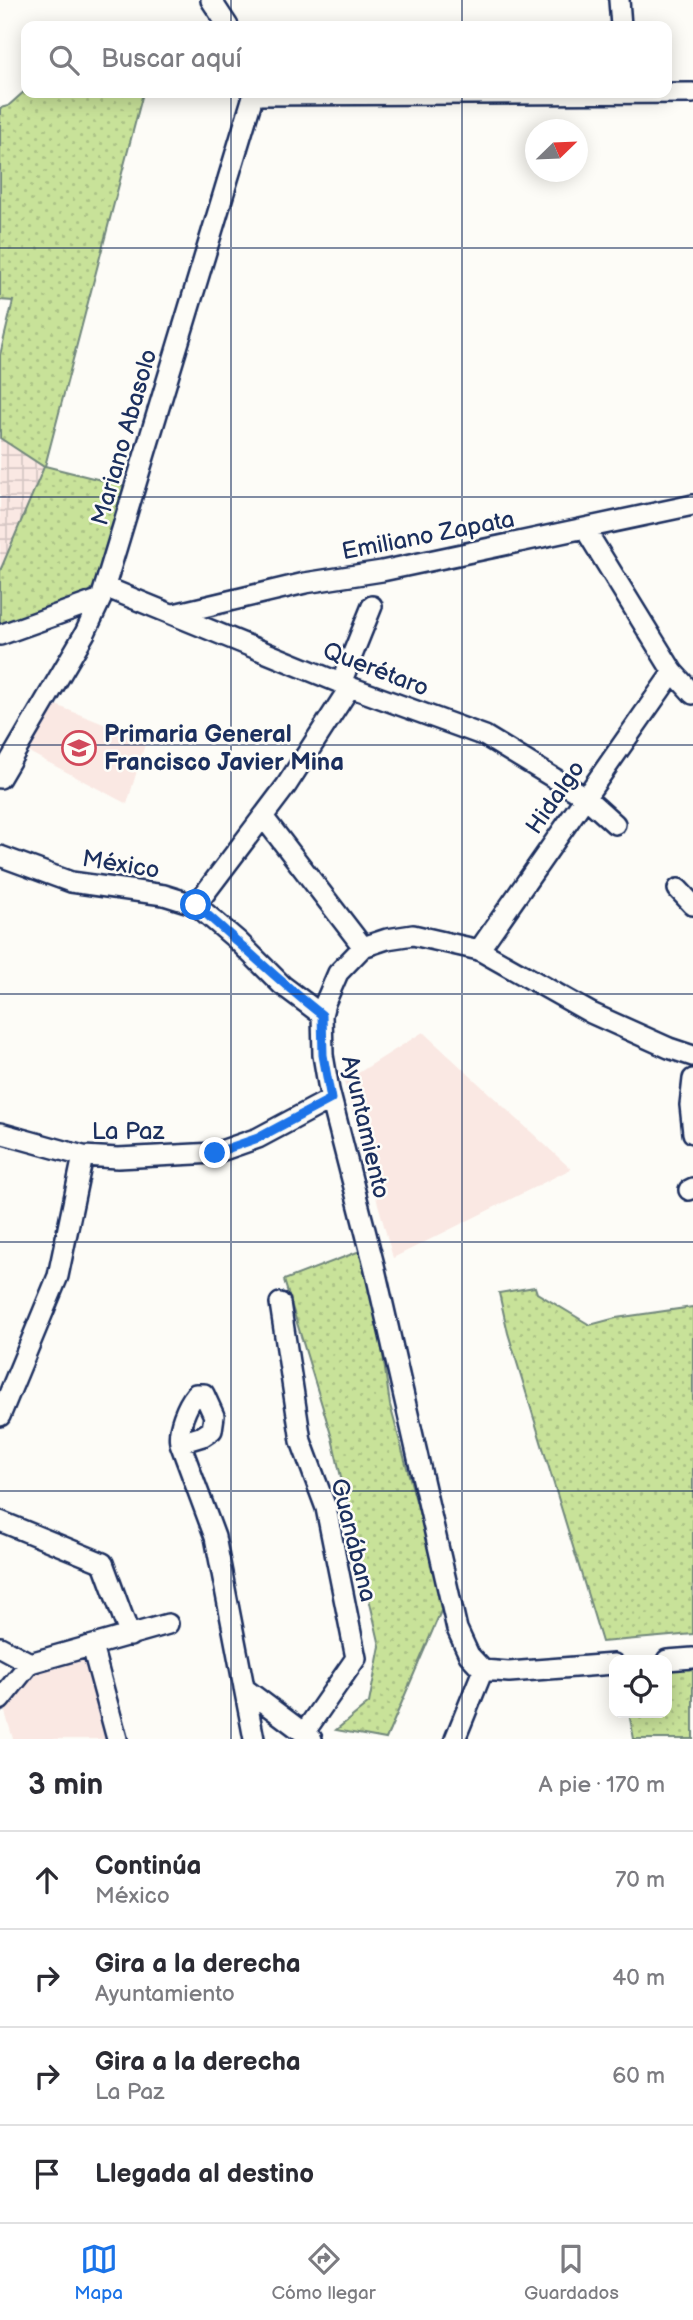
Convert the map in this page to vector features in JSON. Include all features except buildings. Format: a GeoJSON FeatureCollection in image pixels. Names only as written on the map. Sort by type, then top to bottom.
{"type":"FeatureCollection","features":[{"type":"Feature","properties":{"kind":"street"},"geometry":{"type":"LineString","coordinates":[[211,0],[225,21]]}},
{"type":"Feature","properties":{"kind":"street"},"geometry":{"type":"LineString","coordinates":[[619,0],[621,21]]}},
{"type":"Feature","properties":{"kind":"street"},"geometry":{"type":"LineString","coordinates":[[672,93],[693,93]]}},
{"type":"Feature","properties":{"kind":"street","name":"Mariano Abasolo"},"geometry":{"type":"LineString","coordinates":[[0,778],[85,634],[103,593],[253,98]]}},
{"type":"Feature","properties":{"kind":"street","name":"Emiliano Zapata"},"geometry":{"type":"LineString","coordinates":[[174,614],[305,583],[382,571],[693,505]]}},
{"type":"Feature","properties":{"kind":"street"},"geometry":{"type":"LineString","coordinates":[[585,529],[674,672],[692,694]]}},
{"type":"Feature","properties":{"kind":"street"},"geometry":{"type":"LineString","coordinates":[[0,635],[103,593]]}},
{"type":"Feature","properties":{"kind":"street","name":"Querétaro"},"geometry":{"type":"LineString","coordinates":[[103,593],[174,614],[346,685],[485,736],[585,797],[615,824]]}},
{"type":"Feature","properties":{"kind":"street"},"geometry":{"type":"LineString","coordinates":[[196,905],[264,818],[346,685],[372,606]]}},
{"type":"Feature","properties":{"kind":"street","name":"Hidalgo"},"geometry":{"type":"LineString","coordinates":[[478,950],[674,672]]}},
{"type":"Feature","properties":{"kind":"street"},"geometry":{"type":"LineString","coordinates":[[264,818],[363,947],[387,939],[413,935],[478,950],[591,1013],[693,1056]]}},
{"type":"Feature","properties":{"kind":"street","name":"México"},"geometry":{"type":"LineString","coordinates":[[0,856],[71,882],[164,895],[196,905],[238,941],[282,985],[322,1015]]}},
{"type":"Feature","properties":{"kind":"street"},"geometry":{"type":"LineString","coordinates":[[678,889],[693,905]]}},
{"type":"Feature","properties":{"kind":"street","name":"Ayuntamiento"},"geometry":{"type":"LineString","coordinates":[[363,947],[338,973],[322,1015],[323,1055],[331,1099],[395,1353],[457,1629],[469,1655],[483,1670]]}},
{"type":"Feature","properties":{"kind":"street"},"geometry":{"type":"LineString","coordinates":[[693,1079],[690,1105],[693,1133]]}},
{"type":"Feature","properties":{"kind":"street","name":"La Paz"},"geometry":{"type":"LineString","coordinates":[[0,1133],[83,1156],[118,1158],[215,1153],[258,1138],[331,1099]]}},
{"type":"Feature","properties":{"kind":"street"},"geometry":{"type":"LineString","coordinates":[[0,1416],[58,1276],[83,1156]]}},
{"type":"Feature","properties":{"kind":"street","name":"Guanábana"},"geometry":{"type":"LineString","coordinates":[[280,1303],[301,1441],[326,1507],[356,1658],[308,1736]]}},
{"type":"Feature","properties":{"kind":"street"},"geometry":{"type":"LineString","coordinates":[[180,1443],[215,1537],[254,1739]]}},
{"type":"Feature","properties":{"kind":"street"},"geometry":{"type":"LineString","coordinates":[[0,1521],[103,1563],[130,1636]]}},
{"type":"Feature","properties":{"kind":"street"},"geometry":{"type":"LineString","coordinates":[[0,1700],[30,1663],[168,1624]]}},
{"type":"Feature","properties":{"kind":"street"},"geometry":{"type":"LineString","coordinates":[[92,1646],[117,1739]]}},
{"type":"Feature","properties":{"kind":"street"},"geometry":{"type":"LineString","coordinates":[[0,1647],[30,1663]]}},
{"type":"Feature","properties":{"kind":"street"},"geometry":{"type":"LineString","coordinates":[[672,1660],[693,1658]]}},
{"type":"Feature","properties":{"kind":"street"},"geometry":{"type":"LineString","coordinates":[[455,1739],[483,1670],[509,1672],[609,1664]]}},
{"type":"Feature","properties":{"kind":"street"},"geometry":{"type":"LineString","coordinates":[[244,1688],[308,1736]]}},
{"type":"Feature","properties":{"kind":"shaded area"},"geometry":{"type":"Polygon","coordinates":[[[0,438],[44,467],[0,571],[0,438]]]}},
{"type":"Feature","properties":{"kind":"shaded area"},"geometry":{"type":"Polygon","coordinates":[[[56,705],[146,741],[127,804],[23,749],[56,705]]]}},
{"type":"Feature","properties":{"kind":"shaded area"},"geometry":{"type":"Polygon","coordinates":[[[423,1032],[571,1169],[393,1258],[344,1082],[423,1032]]]}},
{"type":"Feature","properties":{"kind":"shaded area"},"geometry":{"type":"Polygon","coordinates":[[[84,1655],[107,1739],[13,1739],[2,1702],[41,1668],[84,1655]]]}},
{"type":"Feature","properties":{"kind":"green space"},"geometry":{"type":"Polygon","coordinates":[[[21,94],[21,98],[142,98],[45,466],[129,487],[102,578],[89,592],[0,625],[0,571],[44,467],[0,438],[0,355],[13,301],[0,300],[0,108],[8,106],[21,94]]]}},
{"type":"Feature","properties":{"kind":"green space"},"geometry":{"type":"Polygon","coordinates":[[[368,1248],[390,1405],[444,1604],[386,1739],[336,1730],[369,1703],[380,1646],[332,1438],[284,1280],[368,1248]]]}},
{"type":"Feature","properties":{"kind":"green space"},"geometry":{"type":"Polygon","coordinates":[[[535,1287],[537,1293],[590,1325],[616,1318],[693,1307],[693,1634],[602,1642],[508,1333],[499,1293],[535,1287]]]}},
{"type":"Feature","properties":{"kind":"green space"},"geometry":{"type":"Polygon","coordinates":[[[693,1663],[693,1739],[634,1739],[630,1718],[672,1718],[672,1664],[693,1663]]]}},
{"type":"Feature","properties":{"kind":"place","name":"Primaria General Francisco Javier Mina"},"geometry":{"type":"Point","coordinates":[79,748]}},
{"type":"Feature","properties":{"kind":"route"},"geometry":{"type":"LineString","coordinates":[[196,905],[238,941],[282,985],[322,1015],[323,1055],[331,1099],[258,1138],[215,1153]]}}]}
